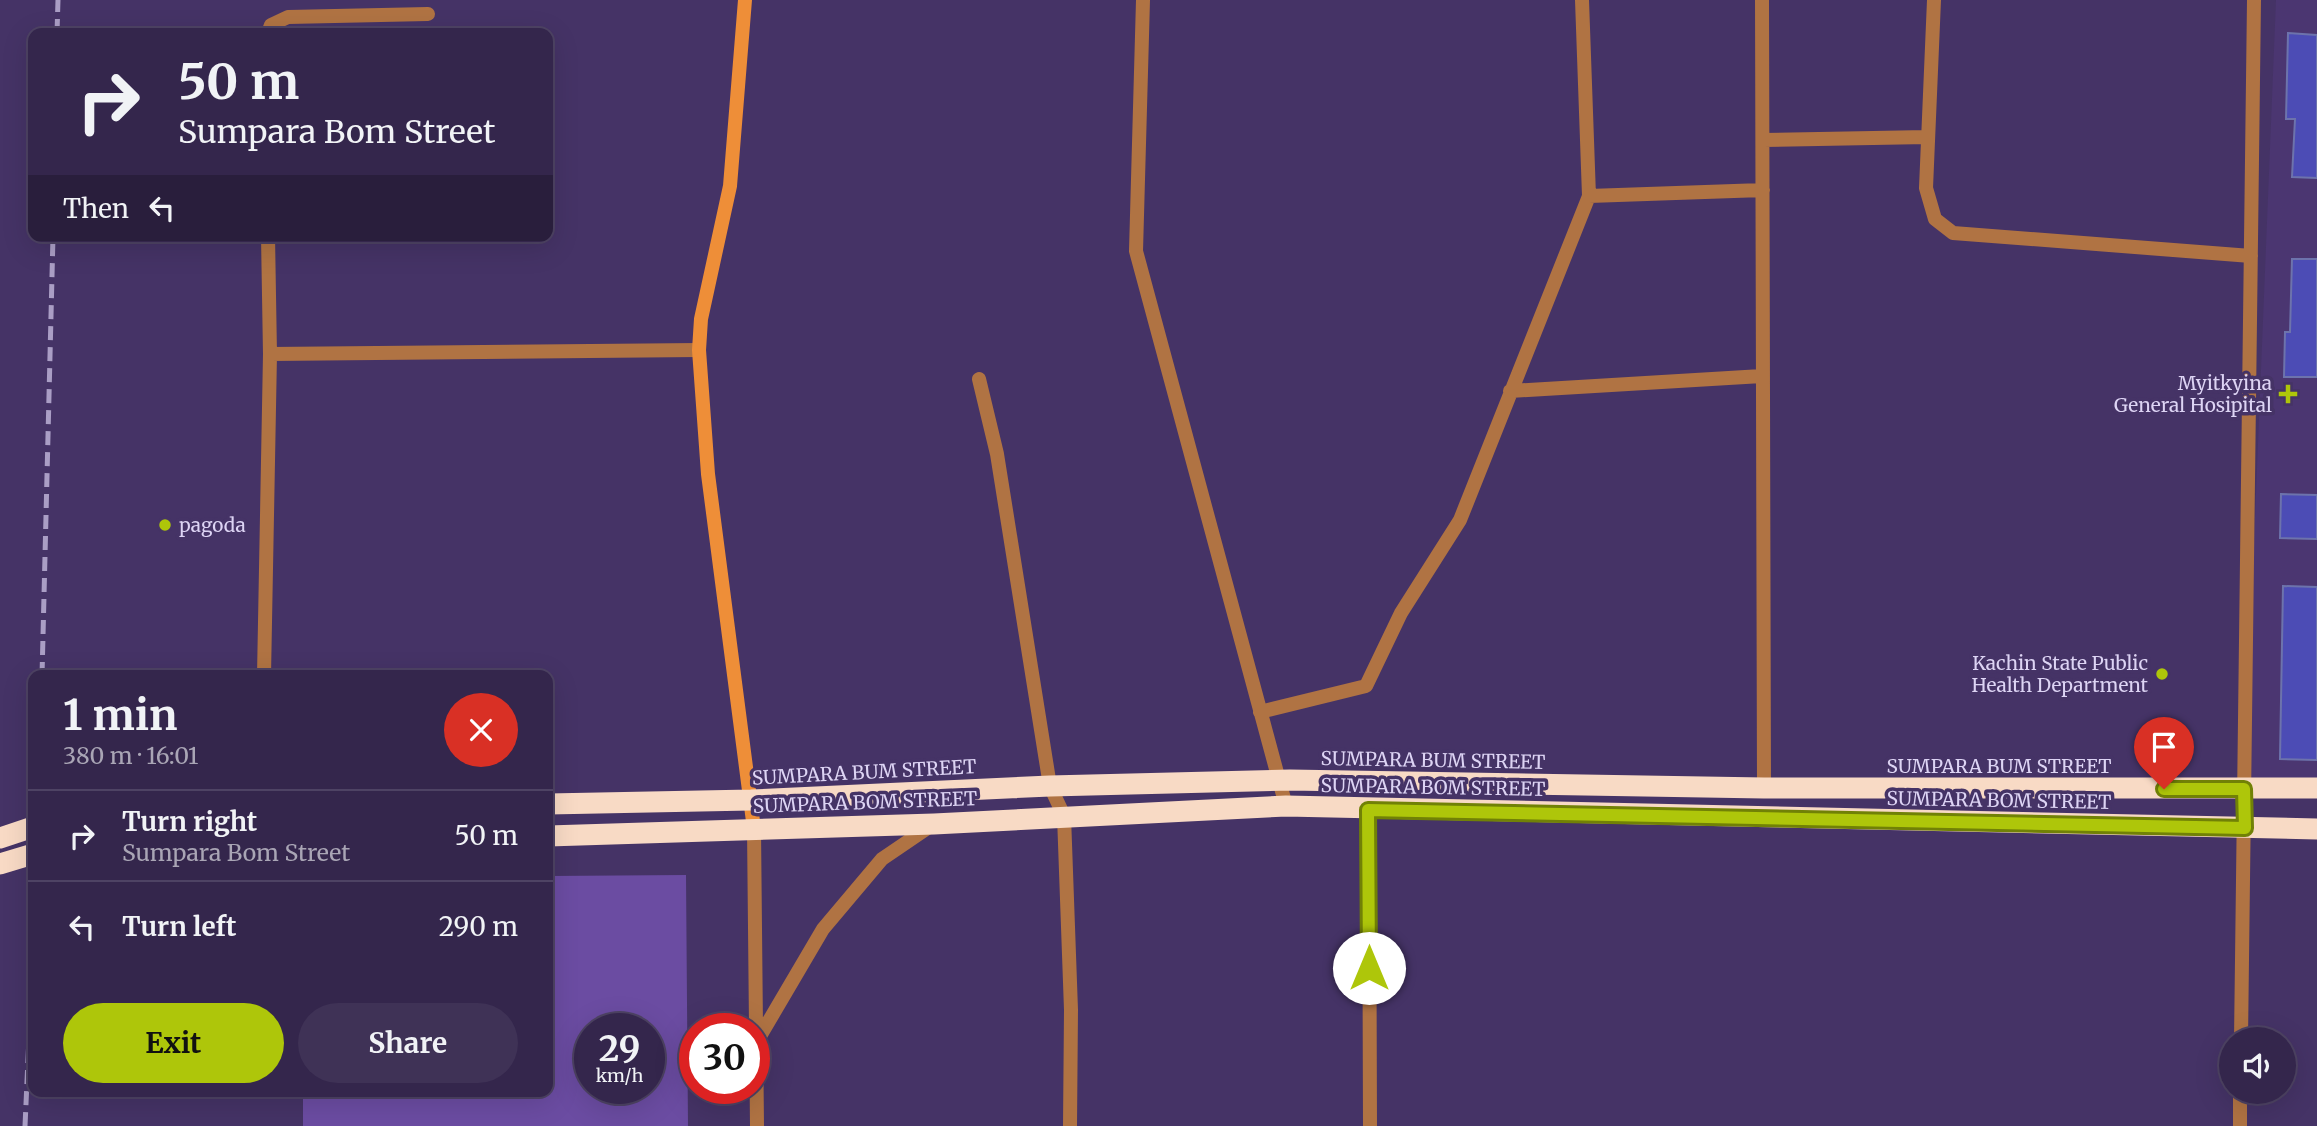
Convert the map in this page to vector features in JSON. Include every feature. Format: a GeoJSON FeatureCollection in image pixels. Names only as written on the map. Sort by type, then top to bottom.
{"type":"FeatureCollection","features":[{"type":"Feature","properties":{"kind":"highway","name":"SUMPARA BUM STREET"},"geometry":{"type":"LineString","coordinates":[[553,804],[751,800],[1050,786],[1278,780],[1765,788],[2317,788]]}},
{"type":"Feature","properties":{"kind":"highway","name":"SUMPARA BOM STREET"},"geometry":{"type":"LineString","coordinates":[[553,836],[934,824],[1286,806],[1368,810],[2317,829]]}},
{"type":"Feature","properties":{"kind":"highway"},"geometry":{"type":"LineString","coordinates":[[0,823],[28,828]]}},
{"type":"Feature","properties":{"kind":"highway"},"geometry":{"type":"LineString","coordinates":[[0,838],[28,829]]}},
{"type":"Feature","properties":{"kind":"highway"},"geometry":{"type":"LineString","coordinates":[[0,864],[28,856]]}},
{"type":"Feature","properties":{"kind":"street"},"geometry":{"type":"LineString","coordinates":[[745,0],[730,186],[701,319],[699,350],[708,474],[754,829],[755,1013]]}},
{"type":"Feature","properties":{"kind":"street"},"geometry":{"type":"LineString","coordinates":[[1143,0],[1136,251],[1286,806]]}},
{"type":"Feature","properties":{"kind":"street"},"geometry":{"type":"LineString","coordinates":[[1259,712],[1366,687],[1401,613],[1460,520],[1589,197],[1582,0]]}},
{"type":"Feature","properties":{"kind":"street"},"geometry":{"type":"LineString","coordinates":[[1762,0],[1765,788]]}},
{"type":"Feature","properties":{"kind":"street"},"geometry":{"type":"LineString","coordinates":[[1934,0],[1926,188],[1936,219],[1953,233],[2250,256]]}},
{"type":"Feature","properties":{"kind":"street"},"geometry":{"type":"LineString","coordinates":[[2241,1027],[2254,0]]}},
{"type":"Feature","properties":{"kind":"street"},"geometry":{"type":"LineString","coordinates":[[270,28],[288,17],[428,14]]}},
{"type":"Feature","properties":{"kind":"street"},"geometry":{"type":"LineString","coordinates":[[1763,139],[1927,137]]}},
{"type":"Feature","properties":{"kind":"street"},"geometry":{"type":"LineString","coordinates":[[1589,197],[1763,190]]}},
{"type":"Feature","properties":{"kind":"street"},"geometry":{"type":"LineString","coordinates":[[264,670],[270,354],[268,242]]}},
{"type":"Feature","properties":{"kind":"street"},"geometry":{"type":"LineString","coordinates":[[270,354],[699,350]]}},
{"type":"Feature","properties":{"kind":"street"},"geometry":{"type":"LineString","coordinates":[[1510,391],[1762,376]]}},
{"type":"Feature","properties":{"kind":"street"},"geometry":{"type":"LineString","coordinates":[[979,379],[997,454],[1050,786],[1064,816],[1072,1010],[1070,1126]]}},
{"type":"Feature","properties":{"kind":"street"},"geometry":{"type":"LineString","coordinates":[[1368,810],[1370,1126]]}},
{"type":"Feature","properties":{"kind":"street"},"geometry":{"type":"LineString","coordinates":[[770,1019],[823,929],[882,859],[934,824]]}},
{"type":"Feature","properties":{"kind":"street"},"geometry":{"type":"LineString","coordinates":[[756,1104],[757,1126]]}},
{"type":"Feature","properties":{"kind":"street"},"geometry":{"type":"LineString","coordinates":[[2240,1104],[2240,1126]]}},
{"type":"Feature","properties":{"kind":"shaded area","name":"Myitkyina General Hosipital"},"geometry":{"type":"Polygon","coordinates":[[[2276,0],[2317,0],[2317,788],[2244,789],[2276,0]]]}},
{"type":"Feature","properties":{"kind":"shaded area"},"geometry":{"type":"Polygon","coordinates":[[[686,875],[687,1013],[679,1013],[679,1104],[688,1104],[688,1126],[303,1126],[303,1097],[553,1097],[553,876],[686,875]]]}},
{"type":"Feature","properties":{"kind":"building"},"geometry":{"type":"Polygon","coordinates":[[[2288,33],[2317,35],[2317,178],[2292,177],[2295,119],[2286,119],[2288,33]]]}},
{"type":"Feature","properties":{"kind":"building"},"geometry":{"type":"Polygon","coordinates":[[[2292,259],[2317,259],[2317,377],[2284,377],[2285,332],[2290,332],[2292,259]]]}},
{"type":"Feature","properties":{"kind":"building"},"geometry":{"type":"Polygon","coordinates":[[[2281,494],[2317,495],[2317,539],[2280,538],[2281,494]]]}},
{"type":"Feature","properties":{"kind":"building"},"geometry":{"type":"Polygon","coordinates":[[[2283,586],[2317,587],[2317,760],[2280,759],[2283,586]]]}},
{"type":"Feature","properties":{"kind":"railway"},"geometry":{"type":"LineString","coordinates":[[57,28],[58,0]]}},
{"type":"Feature","properties":{"kind":"railway"},"geometry":{"type":"LineString","coordinates":[[42,670],[53,242]]}},
{"type":"Feature","properties":{"kind":"railway"},"geometry":{"type":"LineString","coordinates":[[25,1126],[28,1059]]}},
{"type":"Feature","properties":{"kind":"place","name":"Myitkyina General Hosipital"},"geometry":{"type":"Point","coordinates":[2288,394]}},
{"type":"Feature","properties":{"kind":"place","name":"pagoda"},"geometry":{"type":"Point","coordinates":[165,525]}},
{"type":"Feature","properties":{"kind":"place","name":"Kachin State Public Health Department"},"geometry":{"type":"Point","coordinates":[2162,674]}},
{"type":"Feature","properties":{"kind":"route"},"geometry":{"type":"LineString","coordinates":[[1369,968],[1368,810],[2245,828],[2244,789],[2164,789]]}}]}
